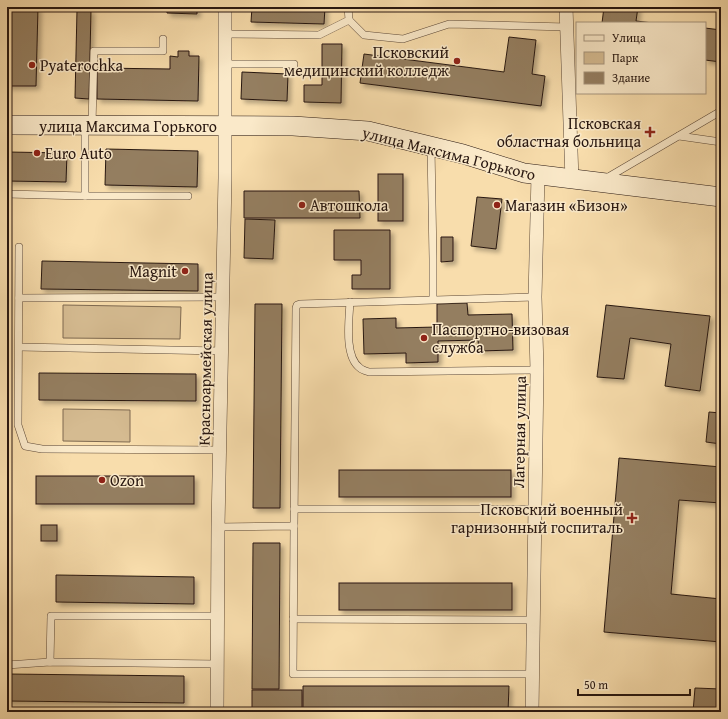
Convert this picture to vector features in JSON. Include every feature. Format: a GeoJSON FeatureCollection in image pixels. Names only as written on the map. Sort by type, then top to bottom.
{"type":"FeatureCollection","features":[{"type":"Feature","properties":{"kind":"main road","name":"улица Максима Горького"},"geometry":{"type":"LineString","coordinates":[[7,125],[293,126],[368,131],[462,154],[524,174],[721,197]]}},
{"type":"Feature","properties":{"kind":"street","name":"Красноармейская улица"},"geometry":{"type":"LineString","coordinates":[[217,712],[218,527],[226,126],[225,7]]}},
{"type":"Feature","properties":{"kind":"street"},"geometry":{"type":"LineString","coordinates":[[566,7],[572,180]]}},
{"type":"Feature","properties":{"kind":"street","name":"Лагерная улица"},"geometry":{"type":"LineString","coordinates":[[532,712],[537,370],[534,297],[538,176]]}},
{"type":"Feature","properties":{"kind":"lane"},"geometry":{"type":"LineString","coordinates":[[348,7],[349,20],[364,35],[402,39],[449,24],[567,27]]}},
{"type":"Feature","properties":{"kind":"lane"},"geometry":{"type":"LineString","coordinates":[[226,34],[319,35],[349,20]]}},
{"type":"Feature","properties":{"kind":"lane"},"geometry":{"type":"LineString","coordinates":[[85,196],[88,126],[94,51],[163,51],[163,39]]}},
{"type":"Feature","properties":{"kind":"lane"},"geometry":{"type":"LineString","coordinates":[[226,64],[294,64],[293,70]]}},
{"type":"Feature","properties":{"kind":"lane"},"geometry":{"type":"LineString","coordinates":[[598,183],[721,111]]}},
{"type":"Feature","properties":{"kind":"lane"},"geometry":{"type":"LineString","coordinates":[[679,136],[721,142]]}},
{"type":"Feature","properties":{"kind":"lane"},"geometry":{"type":"LineString","coordinates":[[431,147],[433,259],[432,299]]}},
{"type":"Feature","properties":{"kind":"lane"},"geometry":{"type":"LineString","coordinates":[[7,194],[188,196]]}},
{"type":"Feature","properties":{"kind":"lane"},"geometry":{"type":"LineString","coordinates":[[19,248],[18,425],[26,446],[42,449],[220,450]]}},
{"type":"Feature","properties":{"kind":"lane"},"geometry":{"type":"LineString","coordinates":[[19,298],[222,297]]}},
{"type":"Feature","properties":{"kind":"lane"},"geometry":{"type":"LineString","coordinates":[[532,674],[293,674],[293,619],[297,305],[432,299],[534,297]]}},
{"type":"Feature","properties":{"kind":"lane"},"geometry":{"type":"LineString","coordinates":[[350,302],[349,350],[353,360],[360,369],[369,372],[537,370]]}},
{"type":"Feature","properties":{"kind":"lane"},"geometry":{"type":"LineString","coordinates":[[19,347],[221,351]]}},
{"type":"Feature","properties":{"kind":"lane"},"geometry":{"type":"LineString","coordinates":[[294,509],[535,509]]}},
{"type":"Feature","properties":{"kind":"lane"},"geometry":{"type":"LineString","coordinates":[[218,527],[294,526]]}},
{"type":"Feature","properties":{"kind":"lane"},"geometry":{"type":"LineString","coordinates":[[50,662],[50,616],[218,616]]}},
{"type":"Feature","properties":{"kind":"lane"},"geometry":{"type":"LineString","coordinates":[[293,619],[533,620]]}},
{"type":"Feature","properties":{"kind":"lane"},"geometry":{"type":"LineString","coordinates":[[7,665],[50,662],[218,664]]}},
{"type":"Feature","properties":{"kind":"green space"},"geometry":{"type":"Polygon","coordinates":[[[63,305],[181,307],[180,339],[63,338],[63,305]]]}},
{"type":"Feature","properties":{"kind":"green space"},"geometry":{"type":"Polygon","coordinates":[[[63,409],[130,410],[130,442],[63,441],[63,409]]]}},
{"type":"Feature","properties":{"kind":"building"},"geometry":{"type":"Polygon","coordinates":[[[7,7],[38,7],[36,86],[7,86],[7,7]]]}},
{"type":"Feature","properties":{"kind":"building"},"geometry":{"type":"Polygon","coordinates":[[[167,7],[197,7],[197,14],[167,13],[167,7]]]}},
{"type":"Feature","properties":{"kind":"building"},"geometry":{"type":"Polygon","coordinates":[[[252,7],[325,7],[324,24],[251,22],[252,7]]]}},
{"type":"Feature","properties":{"kind":"building"},"geometry":{"type":"Polygon","coordinates":[[[604,7],[638,7],[636,21],[644,22],[602,22],[604,7]]]}},
{"type":"Feature","properties":{"kind":"building"},"geometry":{"type":"Polygon","coordinates":[[[77,10],[91,10],[89,99],[75,98],[77,10]]]}},
{"type":"Feature","properties":{"kind":"building"},"geometry":{"type":"Polygon","coordinates":[[[706,28],[721,30],[721,62],[706,60],[706,28]]]}},
{"type":"Feature","properties":{"kind":"building"},"geometry":{"type":"Polygon","coordinates":[[[509,37],[536,40],[532,74],[545,76],[541,106],[360,83],[364,54],[504,72],[509,37]]]}},
{"type":"Feature","properties":{"kind":"building"},"geometry":{"type":"Polygon","coordinates":[[[322,44],[342,44],[341,103],[304,102],[304,85],[322,85],[322,44]]]}},
{"type":"Feature","properties":{"kind":"building"},"geometry":{"type":"Polygon","coordinates":[[[178,51],[189,51],[189,56],[199,56],[198,101],[97,99],[97,68],[170,69],[170,56],[178,57],[178,51]]]}},
{"type":"Feature","properties":{"kind":"building"},"geometry":{"type":"Polygon","coordinates":[[[242,72],[288,74],[287,101],[241,99],[242,72]]]}},
{"type":"Feature","properties":{"kind":"building"},"geometry":{"type":"Polygon","coordinates":[[[106,149],[198,151],[197,187],[105,185],[106,149]]]}},
{"type":"Feature","properties":{"kind":"building"},"geometry":{"type":"Polygon","coordinates":[[[7,152],[67,153],[66,182],[7,181],[7,152]]]}},
{"type":"Feature","properties":{"kind":"building"},"geometry":{"type":"Polygon","coordinates":[[[378,174],[403,174],[403,221],[378,221],[378,174]]]}},
{"type":"Feature","properties":{"kind":"building","name":"Автошкола"},"geometry":{"type":"Polygon","coordinates":[[[244,191],[359,191],[360,218],[244,218],[244,191]]]}},
{"type":"Feature","properties":{"kind":"building"},"geometry":{"type":"Polygon","coordinates":[[[477,197],[502,199],[496,249],[471,246],[477,197]]]}},
{"type":"Feature","properties":{"kind":"building"},"geometry":{"type":"Polygon","coordinates":[[[245,219],[275,220],[273,259],[244,258],[245,219]]]}},
{"type":"Feature","properties":{"kind":"building"},"geometry":{"type":"Polygon","coordinates":[[[334,230],[390,230],[390,289],[352,289],[352,275],[361,275],[361,260],[334,260],[334,230]]]}},
{"type":"Feature","properties":{"kind":"building"},"geometry":{"type":"Polygon","coordinates":[[[441,237],[453,237],[453,261],[441,262],[441,237]]]}},
{"type":"Feature","properties":{"kind":"building"},"geometry":{"type":"Polygon","coordinates":[[[42,261],[198,264],[198,291],[41,289],[42,261]]]}},
{"type":"Feature","properties":{"kind":"building","name":"Паспортно-визовая служба"},"geometry":{"type":"Polygon","coordinates":[[[467,303],[468,315],[512,314],[513,350],[479,351],[478,340],[438,341],[438,362],[406,363],[406,353],[364,354],[363,319],[396,318],[396,328],[437,327],[437,304],[467,303]]]}},
{"type":"Feature","properties":{"kind":"building"},"geometry":{"type":"Polygon","coordinates":[[[255,304],[282,304],[280,508],[253,508],[255,304]]]}},
{"type":"Feature","properties":{"kind":"building"},"geometry":{"type":"Polygon","coordinates":[[[606,305],[710,316],[700,391],[665,386],[671,344],[630,338],[624,379],[597,377],[606,305]]]}},
{"type":"Feature","properties":{"kind":"building"},"geometry":{"type":"Polygon","coordinates":[[[39,373],[196,374],[196,401],[39,400],[39,373]]]}},
{"type":"Feature","properties":{"kind":"building"},"geometry":{"type":"Polygon","coordinates":[[[709,412],[721,413],[721,444],[706,442],[709,412]]]}},
{"type":"Feature","properties":{"kind":"building"},"geometry":{"type":"Polygon","coordinates":[[[619,458],[721,467],[721,503],[679,500],[671,594],[721,599],[721,642],[604,632],[619,458]]]}},
{"type":"Feature","properties":{"kind":"building"},"geometry":{"type":"Polygon","coordinates":[[[339,470],[511,470],[511,497],[339,497],[339,470]]]}},
{"type":"Feature","properties":{"kind":"building"},"geometry":{"type":"Polygon","coordinates":[[[36,476],[194,476],[194,504],[36,504],[36,476]]]}},
{"type":"Feature","properties":{"kind":"building"},"geometry":{"type":"Polygon","coordinates":[[[41,525],[57,525],[57,541],[41,541],[41,525]]]}},
{"type":"Feature","properties":{"kind":"building"},"geometry":{"type":"Polygon","coordinates":[[[253,543],[280,543],[279,689],[252,689],[253,543]]]}},
{"type":"Feature","properties":{"kind":"building"},"geometry":{"type":"Polygon","coordinates":[[[56,575],[194,577],[194,604],[56,602],[56,575]]]}},
{"type":"Feature","properties":{"kind":"building"},"geometry":{"type":"Polygon","coordinates":[[[339,583],[512,583],[512,610],[339,610],[339,583]]]}},
{"type":"Feature","properties":{"kind":"building"},"geometry":{"type":"Polygon","coordinates":[[[7,674],[184,676],[184,703],[7,701],[7,674]]]}},
{"type":"Feature","properties":{"kind":"building"},"geometry":{"type":"Polygon","coordinates":[[[303,686],[509,686],[508,712],[303,712],[303,686]]]}},
{"type":"Feature","properties":{"kind":"building"},"geometry":{"type":"Polygon","coordinates":[[[695,688],[721,689],[721,712],[693,712],[695,688]]]}},
{"type":"Feature","properties":{"kind":"building"},"geometry":{"type":"Polygon","coordinates":[[[252,690],[302,690],[302,712],[252,712],[252,690]]]}},
{"type":"Feature","properties":{"kind":"place","name":"Псковский медицинский колледж"},"geometry":{"type":"Point","coordinates":[457,61]}},
{"type":"Feature","properties":{"kind":"place","name":"Pyaterochka"},"geometry":{"type":"Point","coordinates":[32,65]}},
{"type":"Feature","properties":{"kind":"place","name":"Псковская областная больница"},"geometry":{"type":"Point","coordinates":[650,132]}},
{"type":"Feature","properties":{"kind":"place","name":"Euro Auto"},"geometry":{"type":"Point","coordinates":[37,153]}},
{"type":"Feature","properties":{"kind":"place","name":"Автошкола"},"geometry":{"type":"Point","coordinates":[302,205]}},
{"type":"Feature","properties":{"kind":"place","name":"Магазин «Бизон»"},"geometry":{"type":"Point","coordinates":[497,205]}},
{"type":"Feature","properties":{"kind":"place","name":"Magnit"},"geometry":{"type":"Point","coordinates":[185,271]}},
{"type":"Feature","properties":{"kind":"place","name":"Паспортно-визовая служба"},"geometry":{"type":"Point","coordinates":[424,338]}},
{"type":"Feature","properties":{"kind":"place","name":"Ozon"},"geometry":{"type":"Point","coordinates":[102,480]}},
{"type":"Feature","properties":{"kind":"place","name":"Псковский военный гарнизонный госпиталь"},"geometry":{"type":"Point","coordinates":[632,518]}}]}
